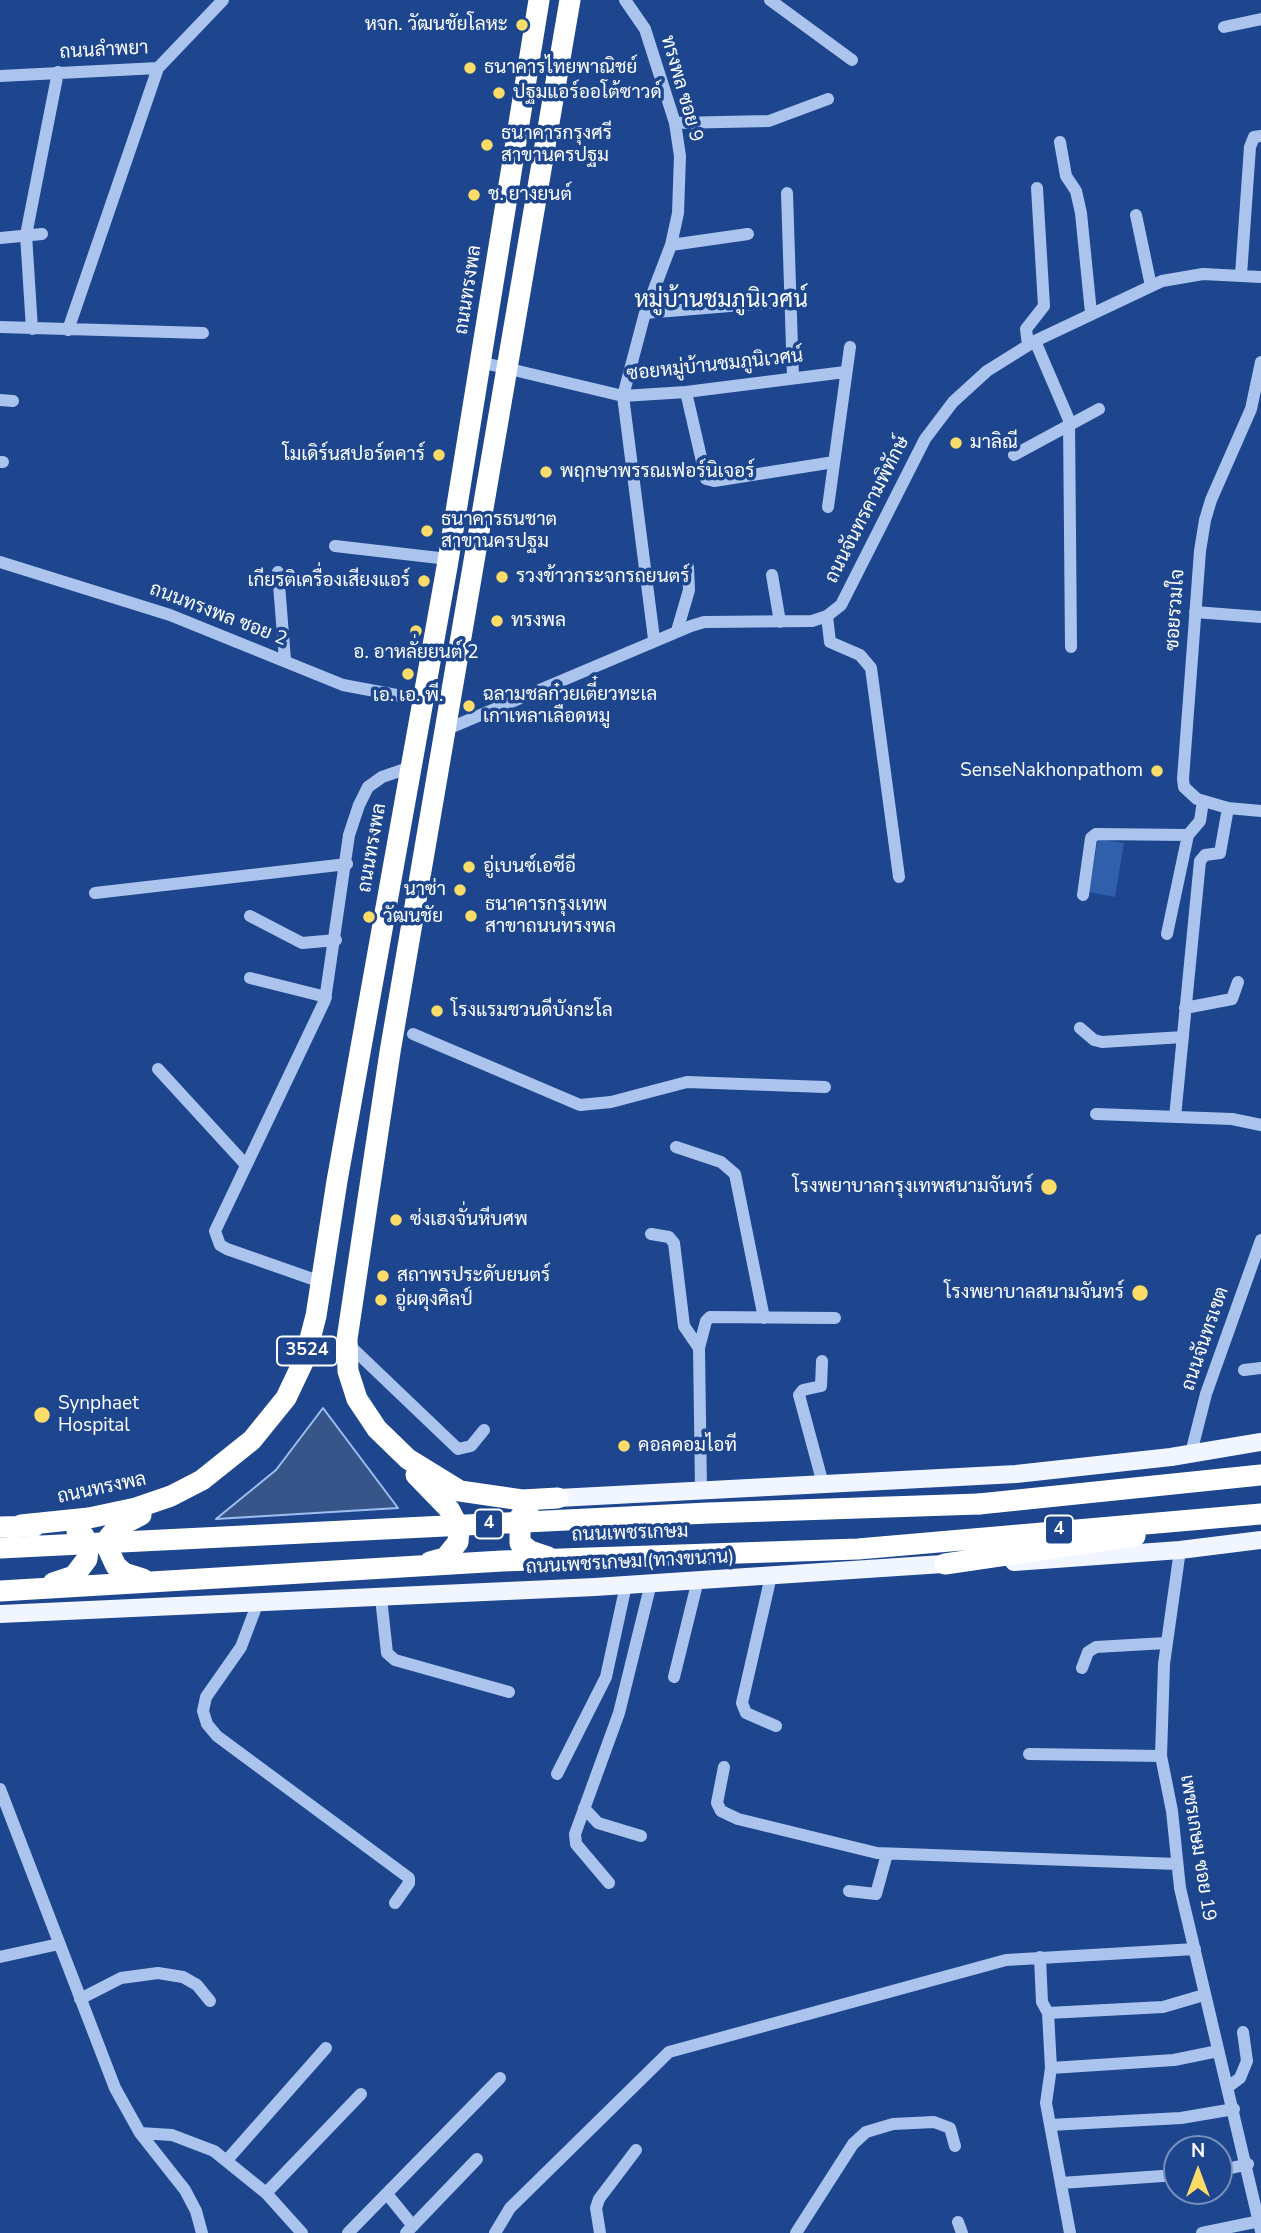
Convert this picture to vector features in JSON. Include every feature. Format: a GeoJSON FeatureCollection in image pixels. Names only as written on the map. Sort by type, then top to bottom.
{"type":"FeatureCollection","features":[{"type":"Feature","properties":{"kind":"highway","name":"ถนนทรงพล"},"geometry":{"type":"LineString","coordinates":[[12,1526],[89,1518],[136,1508],[170,1496],[217,1470],[252,1440],[286,1398],[305,1358],[321,1282],[448,559],[539,0]]}},
{"type":"Feature","properties":{"kind":"highway","name":"3524"},"geometry":{"type":"LineString","coordinates":[[558,1498],[522,1500],[460,1491],[408,1460],[381,1434],[357,1399],[348,1371],[347,1343],[399,1002],[570,0]]}},
{"type":"Feature","properties":{"kind":"highway"},"geometry":{"type":"LineString","coordinates":[[370,998],[399,1002]]}},
{"type":"Feature","properties":{"kind":"highway"},"geometry":{"type":"LineString","coordinates":[[381,1434],[403,1462],[449,1509],[459,1528],[458,1542],[445,1558],[384,1568]]}},
{"type":"Feature","properties":{"kind":"highway","name":"ถนนเพชรเกษม"},"geometry":{"type":"LineString","coordinates":[[0,1548],[695,1513],[979,1504],[1261,1475]]}},
{"type":"Feature","properties":{"kind":"highway"},"geometry":{"type":"LineString","coordinates":[[166,1580],[144,1579],[124,1573],[111,1558],[109,1537],[118,1527],[170,1496]]}},
{"type":"Feature","properties":{"kind":"highway"},"geometry":{"type":"LineString","coordinates":[[556,1560],[530,1551],[520,1543],[518,1530],[520,1517],[532,1505],[558,1498]]}},
{"type":"Feature","properties":{"kind":"highway"},"geometry":{"type":"LineString","coordinates":[[945,1564],[1076,1546],[1261,1514]]}},
{"type":"Feature","properties":{"kind":"highway","name":"ถนนเพชรเกษม"},"geometry":{"type":"LineString","coordinates":[[6,1591],[384,1568],[858,1549],[1261,1514]]}},
{"type":"Feature","properties":{"kind":"highway"},"geometry":{"type":"LineString","coordinates":[[6,1591],[74,1576],[83,1567],[88,1549],[84,1536],[75,1529],[12,1526]]}},
{"type":"Feature","properties":{"kind":"main road"},"geometry":{"type":"LineString","coordinates":[[558,1498],[1016,1474],[1261,1442]]}},
{"type":"Feature","properties":{"kind":"main road","name":"ถนนเพชรเกษม (ทางขนาน)"},"geometry":{"type":"LineString","coordinates":[[0,1614],[380,1598],[945,1564],[1041,1561],[1180,1550],[1261,1540]]}},
{"type":"Feature","properties":{"kind":"street","name":"ถนนลำพยา"},"geometry":{"type":"LineString","coordinates":[[0,76],[158,68],[223,0]]}},
{"type":"Feature","properties":{"kind":"street","name":"ทรงพล ซอย 9"},"geometry":{"type":"LineString","coordinates":[[623,396],[645,313],[671,245],[680,178],[675,123],[645,29],[625,0]]}},
{"type":"Feature","properties":{"kind":"street"},"geometry":{"type":"LineString","coordinates":[[770,0],[852,60]]}},
{"type":"Feature","properties":{"kind":"street"},"geometry":{"type":"LineString","coordinates":[[1224,27],[1261,19]]}},
{"type":"Feature","properties":{"kind":"street"},"geometry":{"type":"LineString","coordinates":[[68,330],[158,68]]}},
{"type":"Feature","properties":{"kind":"street"},"geometry":{"type":"LineString","coordinates":[[32,329],[26,235],[58,72]]}},
{"type":"Feature","properties":{"kind":"street"},"geometry":{"type":"LineString","coordinates":[[675,123],[769,121],[828,99]]}},
{"type":"Feature","properties":{"kind":"street"},"geometry":{"type":"LineString","coordinates":[[1241,275],[1250,147],[1254,137],[1261,136]]}},
{"type":"Feature","properties":{"kind":"street"},"geometry":{"type":"LineString","coordinates":[[1060,142],[1066,176],[1076,191],[1081,213],[1091,313]]}},
{"type":"Feature","properties":{"kind":"street"},"geometry":{"type":"LineString","coordinates":[[1037,188],[1044,306],[1026,329],[1064,403],[1070,425],[1071,647]]}},
{"type":"Feature","properties":{"kind":"street"},"geometry":{"type":"LineString","coordinates":[[787,193],[793,379]]}},
{"type":"Feature","properties":{"kind":"street"},"geometry":{"type":"LineString","coordinates":[[1136,215],[1151,286]]}},
{"type":"Feature","properties":{"kind":"street"},"geometry":{"type":"LineString","coordinates":[[0,238],[42,234]]}},
{"type":"Feature","properties":{"kind":"street"},"geometry":{"type":"LineString","coordinates":[[671,245],[748,234]]}},
{"type":"Feature","properties":{"kind":"street","name":"ถนนจันทรคามพิทักษ์"},"geometry":{"type":"LineString","coordinates":[[827,616],[841,606],[909,470],[939,421],[953,402],[987,371],[1031,343],[1151,286],[1203,274],[1261,277]]}},
{"type":"Feature","properties":{"kind":"street"},"geometry":{"type":"LineString","coordinates":[[645,313],[790,301]]}},
{"type":"Feature","properties":{"kind":"street"},"geometry":{"type":"LineString","coordinates":[[0,327],[203,333]]}},
{"type":"Feature","properties":{"kind":"street"},"geometry":{"type":"LineString","coordinates":[[828,507],[850,347]]}},
{"type":"Feature","properties":{"kind":"street","name":"ซอยหมู่บ้านชมภูนิเวศน์"},"geometry":{"type":"LineString","coordinates":[[480,362],[623,396],[686,392],[845,372]]}},
{"type":"Feature","properties":{"kind":"street","name":"ซอยรวมใจ"},"geometry":{"type":"LineString","coordinates":[[1203,801],[1189,795],[1183,779],[1195,612],[1205,520],[1259,389],[1261,362]]}},
{"type":"Feature","properties":{"kind":"street"},"geometry":{"type":"LineString","coordinates":[[686,392],[706,479],[714,481],[834,462]]}},
{"type":"Feature","properties":{"kind":"street"},"geometry":{"type":"LineString","coordinates":[[623,396],[654,639]]}},
{"type":"Feature","properties":{"kind":"street"},"geometry":{"type":"LineString","coordinates":[[1014,455],[1099,409]]}},
{"type":"Feature","properties":{"kind":"street"},"geometry":{"type":"LineString","coordinates":[[335,546],[448,559]]}},
{"type":"Feature","properties":{"kind":"street","name":"ถนนทรงพล ซอย 2"},"geometry":{"type":"LineString","coordinates":[[0,562],[170,615],[343,685],[423,700]]}},
{"type":"Feature","properties":{"kind":"street"},"geometry":{"type":"LineString","coordinates":[[677,631],[689,590],[688,567]]}},
{"type":"Feature","properties":{"kind":"street"},"geometry":{"type":"LineString","coordinates":[[278,572],[285,660]]}},
{"type":"Feature","properties":{"kind":"street"},"geometry":{"type":"LineString","coordinates":[[772,575],[780,622]]}},
{"type":"Feature","properties":{"kind":"street"},"geometry":{"type":"LineString","coordinates":[[1195,612],[1261,617]]}},
{"type":"Feature","properties":{"kind":"street"},"geometry":{"type":"LineString","coordinates":[[445,730],[604,664],[654,639],[704,622],[812,621],[827,616],[830,642],[860,655],[871,668],[899,877]]}},
{"type":"Feature","properties":{"kind":"street"},"geometry":{"type":"LineString","coordinates":[[321,1282],[220,1245],[215,1231],[326,997],[349,835],[359,805],[368,787],[382,776],[411,767]]}},
{"type":"Feature","properties":{"kind":"street"},"geometry":{"type":"LineString","coordinates":[[1167,934],[1188,835],[1200,821],[1203,801],[1228,808],[1261,811]]}},
{"type":"Feature","properties":{"kind":"street"},"geometry":{"type":"LineString","coordinates":[[1175,1117],[1200,861],[1205,855],[1220,853],[1228,808]]}},
{"type":"Feature","properties":{"kind":"street"},"geometry":{"type":"LineString","coordinates":[[1083,895],[1091,838],[1096,834],[1188,835]]}},
{"type":"Feature","properties":{"kind":"street"},"geometry":{"type":"LineString","coordinates":[[95,893],[347,863]]}},
{"type":"Feature","properties":{"kind":"street"},"geometry":{"type":"LineString","coordinates":[[250,916],[302,943],[336,940]]}},
{"type":"Feature","properties":{"kind":"street"},"geometry":{"type":"LineString","coordinates":[[250,978],[326,997]]}},
{"type":"Feature","properties":{"kind":"street"},"geometry":{"type":"LineString","coordinates":[[1185,1008],[1232,999],[1238,982]]}},
{"type":"Feature","properties":{"kind":"street"},"geometry":{"type":"LineString","coordinates":[[1080,1028],[1094,1040],[1102,1042],[1183,1037]]}},
{"type":"Feature","properties":{"kind":"street"},"geometry":{"type":"LineString","coordinates":[[413,1034],[580,1105],[611,1102],[687,1082],[825,1087]]}},
{"type":"Feature","properties":{"kind":"street"},"geometry":{"type":"LineString","coordinates":[[158,1069],[246,1165]]}},
{"type":"Feature","properties":{"kind":"street"},"geometry":{"type":"LineString","coordinates":[[1096,1114],[1232,1118],[1261,1125]]}},
{"type":"Feature","properties":{"kind":"street"},"geometry":{"type":"LineString","coordinates":[[676,1147],[721,1162],[735,1174],[764,1318]]}},
{"type":"Feature","properties":{"kind":"street"},"geometry":{"type":"LineString","coordinates":[[651,1234],[669,1237],[674,1243],[684,1326],[699,1348]]}},
{"type":"Feature","properties":{"kind":"street","name":"ถนนจันทรเขต"},"geometry":{"type":"LineString","coordinates":[[1191,1453],[1206,1394],[1261,1240]]}},
{"type":"Feature","properties":{"kind":"street"},"geometry":{"type":"LineString","coordinates":[[701,1490],[699,1348],[703,1327],[710,1317],[835,1318]]}},
{"type":"Feature","properties":{"kind":"street"},"geometry":{"type":"LineString","coordinates":[[347,1343],[458,1449],[471,1446],[484,1430]]}},
{"type":"Feature","properties":{"kind":"street"},"geometry":{"type":"LineString","coordinates":[[822,1361],[821,1385],[803,1390],[799,1395],[823,1483]]}},
{"type":"Feature","properties":{"kind":"street"},"geometry":{"type":"LineString","coordinates":[[1244,1370],[1261,1368]]}},
{"type":"Feature","properties":{"kind":"street","name":"เพชรเกษม ซอย 19"},"geometry":{"type":"LineString","coordinates":[[1180,1550],[1166,1643],[1160,1728],[1161,1756],[1177,1864],[1204,1995],[1248,2164],[1261,2231]]}},
{"type":"Feature","properties":{"kind":"street"},"geometry":{"type":"LineString","coordinates":[[771,1576],[742,1703],[746,1713],[776,1726]]}},
{"type":"Feature","properties":{"kind":"street"},"geometry":{"type":"LineString","coordinates":[[674,1677],[698,1580]]}},
{"type":"Feature","properties":{"kind":"street"},"geometry":{"type":"LineString","coordinates":[[609,1883],[576,1844],[575,1834],[619,1713],[651,1583]]}},
{"type":"Feature","properties":{"kind":"street"},"geometry":{"type":"LineString","coordinates":[[558,1774],[606,1677],[626,1585]]}},
{"type":"Feature","properties":{"kind":"street"},"geometry":{"type":"LineString","coordinates":[[380,1598],[387,1653],[394,1660],[509,1692]]}},
{"type":"Feature","properties":{"kind":"street"},"geometry":{"type":"LineString","coordinates":[[258,1602],[240,1647],[206,1697],[203,1711],[207,1724],[217,1736],[408,1878],[409,1883],[394,1903]]}},
{"type":"Feature","properties":{"kind":"street"},"geometry":{"type":"LineString","coordinates":[[1082,1668],[1088,1652],[1096,1647],[1166,1643]]}},
{"type":"Feature","properties":{"kind":"street"},"geometry":{"type":"LineString","coordinates":[[1029,1754],[1161,1756]]}},
{"type":"Feature","properties":{"kind":"street"},"geometry":{"type":"LineString","coordinates":[[724,1767],[717,1803],[721,1811],[738,1819],[887,1854],[1177,1864]]}},
{"type":"Feature","properties":{"kind":"street"},"geometry":{"type":"LineString","coordinates":[[0,1789],[115,2088],[140,2133],[184,2190],[196,2211],[202,2233]]}},
{"type":"Feature","properties":{"kind":"street"},"geometry":{"type":"LineString","coordinates":[[584,1808],[598,1823],[641,1836]]}},
{"type":"Feature","properties":{"kind":"street"},"geometry":{"type":"LineString","coordinates":[[849,1891],[876,1894],[887,1854]]}},
{"type":"Feature","properties":{"kind":"street"},"geometry":{"type":"LineString","coordinates":[[0,1957],[59,1944]]}},
{"type":"Feature","properties":{"kind":"street"},"geometry":{"type":"LineString","coordinates":[[495,2233],[510,2208],[669,2052],[1006,1960],[1195,1949]]}},
{"type":"Feature","properties":{"kind":"street"},"geometry":{"type":"LineString","coordinates":[[1040,1957],[1042,2002],[1048,2013],[1051,2068],[1046,2090],[1070,2233]]}},
{"type":"Feature","properties":{"kind":"street"},"geometry":{"type":"LineString","coordinates":[[80,1999],[121,1978],[158,1973],[190,1981],[211,2001]]}},
{"type":"Feature","properties":{"kind":"street"},"geometry":{"type":"LineString","coordinates":[[1048,2013],[1163,2007],[1204,1995]]}},
{"type":"Feature","properties":{"kind":"street"},"geometry":{"type":"LineString","coordinates":[[1228,2087],[1240,2078],[1247,2061],[1242,2032]]}},
{"type":"Feature","properties":{"kind":"street"},"geometry":{"type":"LineString","coordinates":[[227,2160],[326,2048]]}},
{"type":"Feature","properties":{"kind":"street"},"geometry":{"type":"LineString","coordinates":[[1051,2068],[1174,2060],[1218,2051]]}},
{"type":"Feature","properties":{"kind":"street"},"geometry":{"type":"LineString","coordinates":[[348,2233],[500,2078]]}},
{"type":"Feature","properties":{"kind":"street"},"geometry":{"type":"LineString","coordinates":[[267,2193],[361,2094]]}},
{"type":"Feature","properties":{"kind":"street"},"geometry":{"type":"LineString","coordinates":[[1050,2125],[1181,2118],[1234,2109]]}},
{"type":"Feature","properties":{"kind":"street"},"geometry":{"type":"LineString","coordinates":[[796,2233],[853,2144],[866,2132],[894,2124],[934,2122],[950,2128],[955,2147]]}},
{"type":"Feature","properties":{"kind":"street"},"geometry":{"type":"LineString","coordinates":[[140,2133],[194,2141],[227,2160],[267,2193],[302,2233]]}},
{"type":"Feature","properties":{"kind":"street"},"geometry":{"type":"LineString","coordinates":[[600,2233],[596,2208],[599,2199],[636,2150]]}},
{"type":"Feature","properties":{"kind":"street"},"geometry":{"type":"LineString","coordinates":[[387,2194],[410,2229],[477,2159]]}},
{"type":"Feature","properties":{"kind":"street"},"geometry":{"type":"LineString","coordinates":[[1233,2168],[1248,2164]]}},
{"type":"Feature","properties":{"kind":"street"},"geometry":{"type":"LineString","coordinates":[[1061,2183],[1163,2176]]}},
{"type":"Feature","properties":{"kind":"street"},"geometry":{"type":"LineString","coordinates":[[1205,2233],[1260,2221]]}},
{"type":"Feature","properties":{"kind":"shaded area"},"geometry":{"type":"Polygon","coordinates":[[[1098,839],[1124,843],[1115,897],[1089,892],[1098,839]]]}},
{"type":"Feature","properties":{"kind":"shaded area"},"geometry":{"type":"Polygon","coordinates":[[[323,1408],[398,1508],[216,1519],[276,1470],[323,1408]]]}},
{"type":"Feature","properties":{"kind":"place","name":"หจก. วัฒนชัยโลหะ"},"geometry":{"type":"Point","coordinates":[522,25]}},
{"type":"Feature","properties":{"kind":"place","name":"ธนาคารไทยพาณิชย์"},"geometry":{"type":"Point","coordinates":[470,68]}},
{"type":"Feature","properties":{"kind":"place","name":"ปฐมแอร์ออโต้ซาวด์"},"geometry":{"type":"Point","coordinates":[499,93]}},
{"type":"Feature","properties":{"kind":"place","name":"ธนาคารกรุงศรี สาขานครปฐม"},"geometry":{"type":"Point","coordinates":[487,145]}},
{"type":"Feature","properties":{"kind":"place","name":"ช. ยางยนต์"},"geometry":{"type":"Point","coordinates":[474,195]}},
{"type":"Feature","properties":{"kind":"place","name":"มาลิณี"},"geometry":{"type":"Point","coordinates":[956,443]}},
{"type":"Feature","properties":{"kind":"place","name":"โมเดิร์นสปอร์ตคาร์"},"geometry":{"type":"Point","coordinates":[439,455]}},
{"type":"Feature","properties":{"kind":"place","name":"พฤกษาพรรณเฟอร์นิเจอร์"},"geometry":{"type":"Point","coordinates":[546,472]}},
{"type":"Feature","properties":{"kind":"place","name":"ธนาคารธนชาต สาขานครปฐม"},"geometry":{"type":"Point","coordinates":[427,531]}},
{"type":"Feature","properties":{"kind":"place","name":"รวงข้าวกระจกรถยนตร์"},"geometry":{"type":"Point","coordinates":[502,577]}},
{"type":"Feature","properties":{"kind":"place","name":"เกียรติเครื่องเสียงแอร์"},"geometry":{"type":"Point","coordinates":[424,581]}},
{"type":"Feature","properties":{"kind":"place","name":"ทรงพล"},"geometry":{"type":"Point","coordinates":[497,621]}},
{"type":"Feature","properties":{"kind":"place","name":"อ. อาหลั่ยยนต์ 2"},"geometry":{"type":"Point","coordinates":[416,631]}},
{"type":"Feature","properties":{"kind":"place","name":"เอ. เอ. พี."},"geometry":{"type":"Point","coordinates":[408,674]}},
{"type":"Feature","properties":{"kind":"place","name":"ฉลามชลก๋วยเตี๋ยวทะเล เกาเหลาเลือดหมู"},"geometry":{"type":"Point","coordinates":[469,706]}},
{"type":"Feature","properties":{"kind":"place","name":"SenseNakhonpathom"},"geometry":{"type":"Point","coordinates":[1157,771]}},
{"type":"Feature","properties":{"kind":"place","name":"อู่เบนซ์เอซีอี"},"geometry":{"type":"Point","coordinates":[469,867]}},
{"type":"Feature","properties":{"kind":"place","name":"นาซ่า"},"geometry":{"type":"Point","coordinates":[460,890]}},
{"type":"Feature","properties":{"kind":"place","name":"ธนาคารกรุงเทพ สาขาถนนทรงพล"},"geometry":{"type":"Point","coordinates":[471,916]}},
{"type":"Feature","properties":{"kind":"place","name":"วัฒนชัย"},"geometry":{"type":"Point","coordinates":[369,917]}},
{"type":"Feature","properties":{"kind":"place","name":"โรงแรมชวนดีบังกะโล"},"geometry":{"type":"Point","coordinates":[437,1011]}},
{"type":"Feature","properties":{"kind":"place","name":"โรงพยาบาลกรุงเทพสนามจันทร์"},"geometry":{"type":"Point","coordinates":[1049,1187]}},
{"type":"Feature","properties":{"kind":"place","name":"ซ่งเฮงจั่นหีบศพ"},"geometry":{"type":"Point","coordinates":[396,1220]}},
{"type":"Feature","properties":{"kind":"place","name":"สถาพรประดับยนตร์"},"geometry":{"type":"Point","coordinates":[383,1276]}},
{"type":"Feature","properties":{"kind":"place","name":"โรงพยาบาลสนามจันทร์"},"geometry":{"type":"Point","coordinates":[1140,1293]}},
{"type":"Feature","properties":{"kind":"place","name":"อู่ผดุงศิลป์"},"geometry":{"type":"Point","coordinates":[381,1300]}},
{"type":"Feature","properties":{"kind":"place","name":"Synphaet Hospital"},"geometry":{"type":"Point","coordinates":[42,1415]}},
{"type":"Feature","properties":{"kind":"place","name":"คอลคอมไอที"},"geometry":{"type":"Point","coordinates":[624,1446]}},
{"type":"Feature","properties":{"kind":"district","name":"หมู่บ้านชมภูนิเวศน์"},"geometry":{"type":"Point","coordinates":[721,301]}}]}
